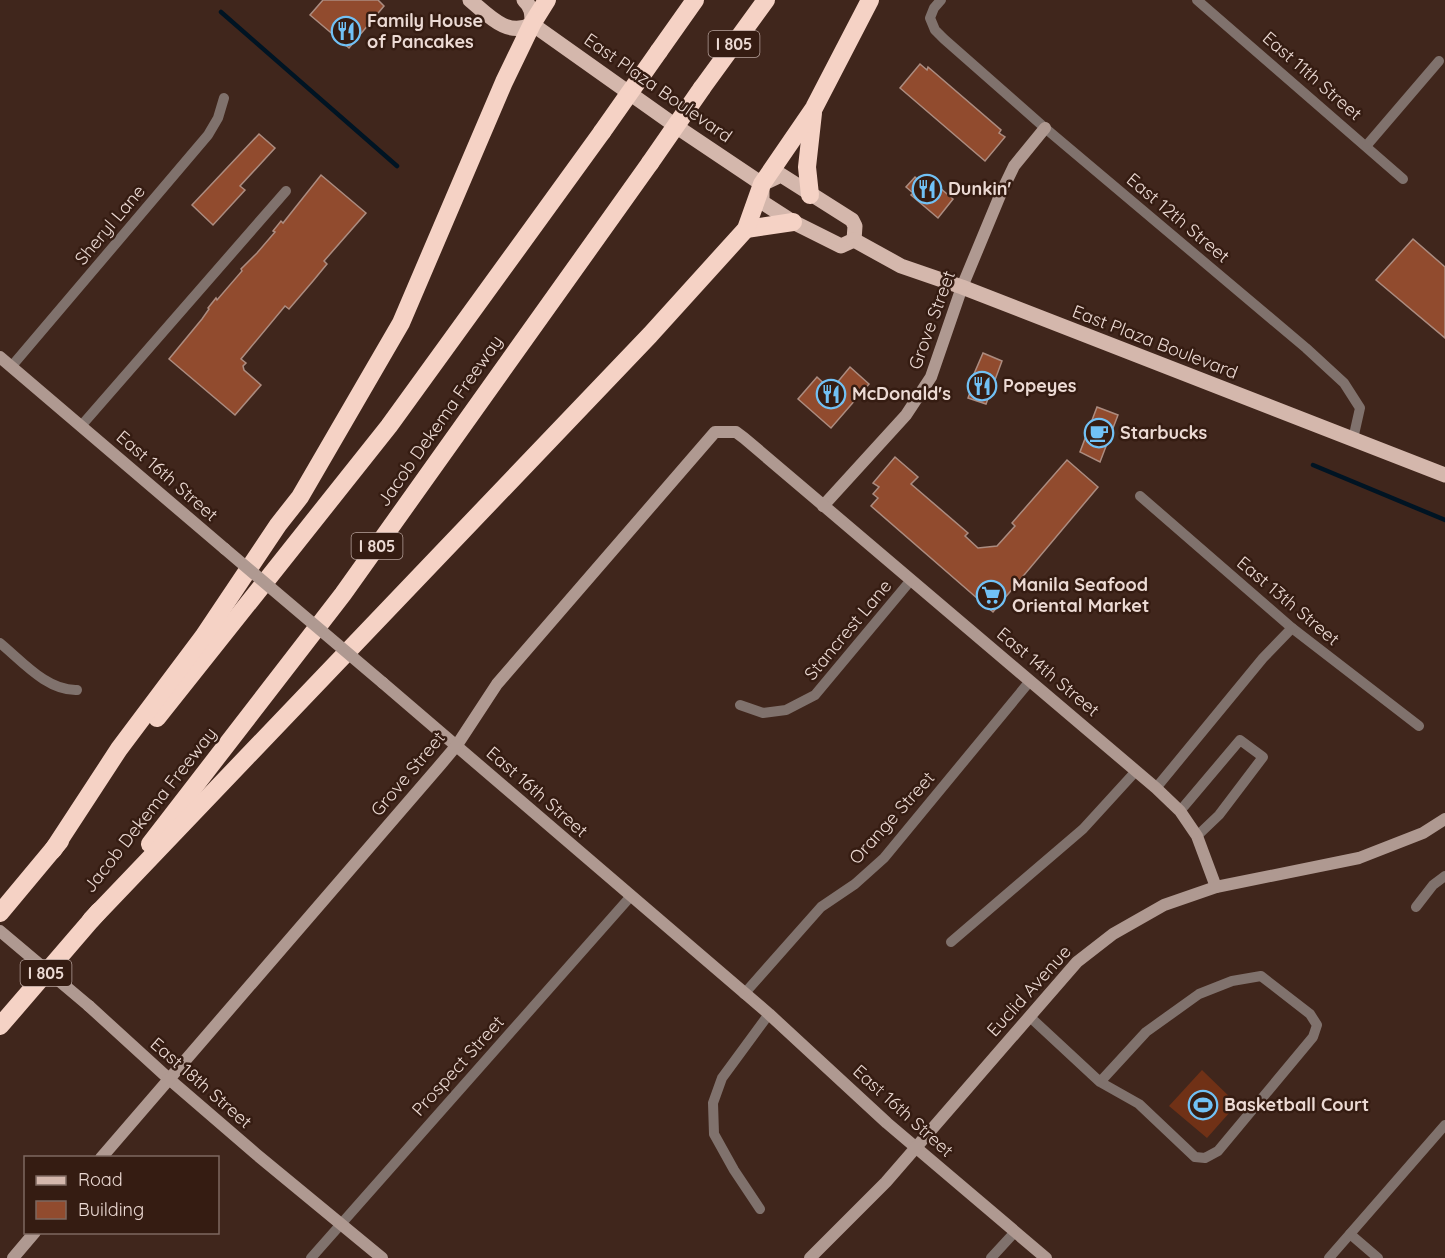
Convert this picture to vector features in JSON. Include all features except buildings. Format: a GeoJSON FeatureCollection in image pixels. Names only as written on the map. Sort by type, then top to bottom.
{"type":"FeatureCollection","features":[{"type":"Feature","properties":{"kind":"highway"},"geometry":{"type":"LineString","coordinates":[[52,850],[119,749],[203,637],[278,525],[300,497],[330,446],[401,323],[504,82],[532,24],[547,0]]}},
{"type":"Feature","properties":{"kind":"highway","name":"Jacob Dekema Freeway"},"geometry":{"type":"LineString","coordinates":[[0,913],[389,426],[695,0]]}},
{"type":"Feature","properties":{"kind":"highway","name":"Jacob Dekema Freeway"},"geometry":{"type":"LineString","coordinates":[[0,1026],[91,920],[344,594],[766,0]]}},
{"type":"Feature","properties":{"kind":"highway"},"geometry":{"type":"LineString","coordinates":[[91,920],[650,335],[746,229],[762,184],[814,108],[870,0]]}},
{"type":"Feature","properties":{"kind":"highway"},"geometry":{"type":"LineString","coordinates":[[810,195],[807,167],[814,108]]}},
{"type":"Feature","properties":{"kind":"highway"},"geometry":{"type":"LineString","coordinates":[[746,229],[793,222]]}},
{"type":"Feature","properties":{"kind":"main road"},"geometry":{"type":"LineString","coordinates":[[470,0],[485,14],[512,30],[524,29],[532,24],[529,4],[524,0]]}},
{"type":"Feature","properties":{"kind":"main road","name":"East Plaza Boulevard"},"geometry":{"type":"LineString","coordinates":[[532,24],[762,184],[762,202],[793,222],[841,246],[854,240],[901,266],[962,287],[1445,475]]}},
{"type":"Feature","properties":{"kind":"main road"},"geometry":{"type":"LineString","coordinates":[[762,184],[781,175],[852,220],[855,226],[854,240]]}},
{"type":"Feature","properties":{"kind":"street","name":"East 12th Street"},"geometry":{"type":"LineString","coordinates":[[941,0],[934,8],[930,18],[935,30],[944,39],[1344,383],[1360,408],[1353,439]]}},
{"type":"Feature","properties":{"kind":"street","name":"East 11th Street"},"geometry":{"type":"LineString","coordinates":[[1197,0],[1367,145],[1403,179]]}},
{"type":"Feature","properties":{"kind":"street"},"geometry":{"type":"LineString","coordinates":[[1367,145],[1439,61]]}},
{"type":"Feature","properties":{"kind":"street","name":"Sheryl Lane"},"geometry":{"type":"LineString","coordinates":[[11,367],[208,135],[218,118],[224,98]]}},
{"type":"Feature","properties":{"kind":"street","name":"Grove Street"},"geometry":{"type":"LineString","coordinates":[[823,506],[906,415],[931,377],[962,287],[1014,166],[1046,128]]}},
{"type":"Feature","properties":{"kind":"street"},"geometry":{"type":"LineString","coordinates":[[81,426],[286,191]]}},
{"type":"Feature","properties":{"kind":"street","name":"East 16th Street"},"geometry":{"type":"LineString","coordinates":[[0,357],[457,745],[520,802],[769,1014],[915,1147],[1046,1258]]}},
{"type":"Feature","properties":{"kind":"street","name":"Grove Street"},"geometry":{"type":"LineString","coordinates":[[103,1156],[457,745],[497,684],[715,432],[736,432],[744,438]]}},
{"type":"Feature","properties":{"kind":"street","name":"East 14th Street"},"geometry":{"type":"LineString","coordinates":[[744,438],[1156,788],[1180,811],[1197,836],[1216,887]]}},
{"type":"Feature","properties":{"kind":"street","name":"East 13th Street"},"geometry":{"type":"LineString","coordinates":[[1140,496],[1292,628],[1419,726]]}},
{"type":"Feature","properties":{"kind":"street","name":"Stancrest Lane"},"geometry":{"type":"LineString","coordinates":[[740,705],[763,713],[786,710],[815,695],[911,580]]}},
{"type":"Feature","properties":{"kind":"street"},"geometry":{"type":"LineString","coordinates":[[1156,788],[1263,658],[1292,628]]}},
{"type":"Feature","properties":{"kind":"street"},"geometry":{"type":"LineString","coordinates":[[0,643],[48,682],[67,690],[77,690]]}},
{"type":"Feature","properties":{"kind":"street","name":"Orange Street"},"geometry":{"type":"LineString","coordinates":[[744,994],[821,907],[855,884],[884,858],[1030,681]]}},
{"type":"Feature","properties":{"kind":"street"},"geometry":{"type":"LineString","coordinates":[[1180,811],[1240,740],[1263,758],[1219,815],[1197,836]]}},
{"type":"Feature","properties":{"kind":"street"},"geometry":{"type":"LineString","coordinates":[[951,942],[1083,829],[1136,771]]}},
{"type":"Feature","properties":{"kind":"street","name":"Euclid Avenue"},"geometry":{"type":"LineString","coordinates":[[810,1258],[886,1182],[1077,962],[1113,934],[1164,905],[1216,887],[1271,874],[1359,858],[1423,833],[1445,819]]}},
{"type":"Feature","properties":{"kind":"street"},"geometry":{"type":"LineString","coordinates":[[1416,907],[1433,885],[1445,876]]}},
{"type":"Feature","properties":{"kind":"street","name":"Prospect Street"},"geometry":{"type":"LineString","coordinates":[[311,1258],[631,896]]}},
{"type":"Feature","properties":{"kind":"street","name":"East 18th Street"},"geometry":{"type":"LineString","coordinates":[[0,931],[89,1006],[256,1154],[382,1258]]}},
{"type":"Feature","properties":{"kind":"street"},"geometry":{"type":"LineString","coordinates":[[1030,1017],[1100,1082],[1139,1104],[1195,1157],[1205,1158],[1218,1151],[1313,1037],[1317,1026],[1310,1014],[1261,976],[1232,981],[1199,994],[1146,1032],[1100,1082]]}},
{"type":"Feature","properties":{"kind":"street"},"geometry":{"type":"LineString","coordinates":[[760,1209],[714,1134],[713,1103],[722,1078],[769,1014]]}},
{"type":"Feature","properties":{"kind":"street"},"geometry":{"type":"LineString","coordinates":[[1329,1258],[1445,1125]]}},
{"type":"Feature","properties":{"kind":"street"},"geometry":{"type":"LineString","coordinates":[[991,1258],[1015,1232]]}},
{"type":"Feature","properties":{"kind":"street"},"geometry":{"type":"LineString","coordinates":[[13,1258],[34,1234]]}},
{"type":"Feature","properties":{"kind":"street"},"geometry":{"type":"LineString","coordinates":[[1350,1234],[1378,1258]]}},
{"type":"Feature","properties":{"kind":"shaded area","name":"Basketball Court"},"geometry":{"type":"Polygon","coordinates":[[[1202,1070],[1237,1104],[1207,1138],[1169,1106],[1202,1070]]]}},
{"type":"Feature","properties":{"kind":"waterway"},"geometry":{"type":"LineString","coordinates":[[221,12],[397,166]]}},
{"type":"Feature","properties":{"kind":"waterway"},"geometry":{"type":"LineString","coordinates":[[1313,465],[1445,520]]}},
{"type":"Feature","properties":{"kind":"place","name":"Family House of Pancakes"},"geometry":{"type":"Point","coordinates":[346,31]}},
{"type":"Feature","properties":{"kind":"place","name":"Dunkin'"},"geometry":{"type":"Point","coordinates":[927,189]}},
{"type":"Feature","properties":{"kind":"place","name":"Popeyes"},"geometry":{"type":"Point","coordinates":[982,386]}},
{"type":"Feature","properties":{"kind":"place","name":"McDonald's"},"geometry":{"type":"Point","coordinates":[831,394]}},
{"type":"Feature","properties":{"kind":"place","name":"Starbucks"},"geometry":{"type":"Point","coordinates":[1099,433]}},
{"type":"Feature","properties":{"kind":"place","name":"Manila Seafood Oriental Market"},"geometry":{"type":"Point","coordinates":[991,595]}},
{"type":"Feature","properties":{"kind":"place","name":"Basketball Court"},"geometry":{"type":"Point","coordinates":[1203,1105]}}]}
